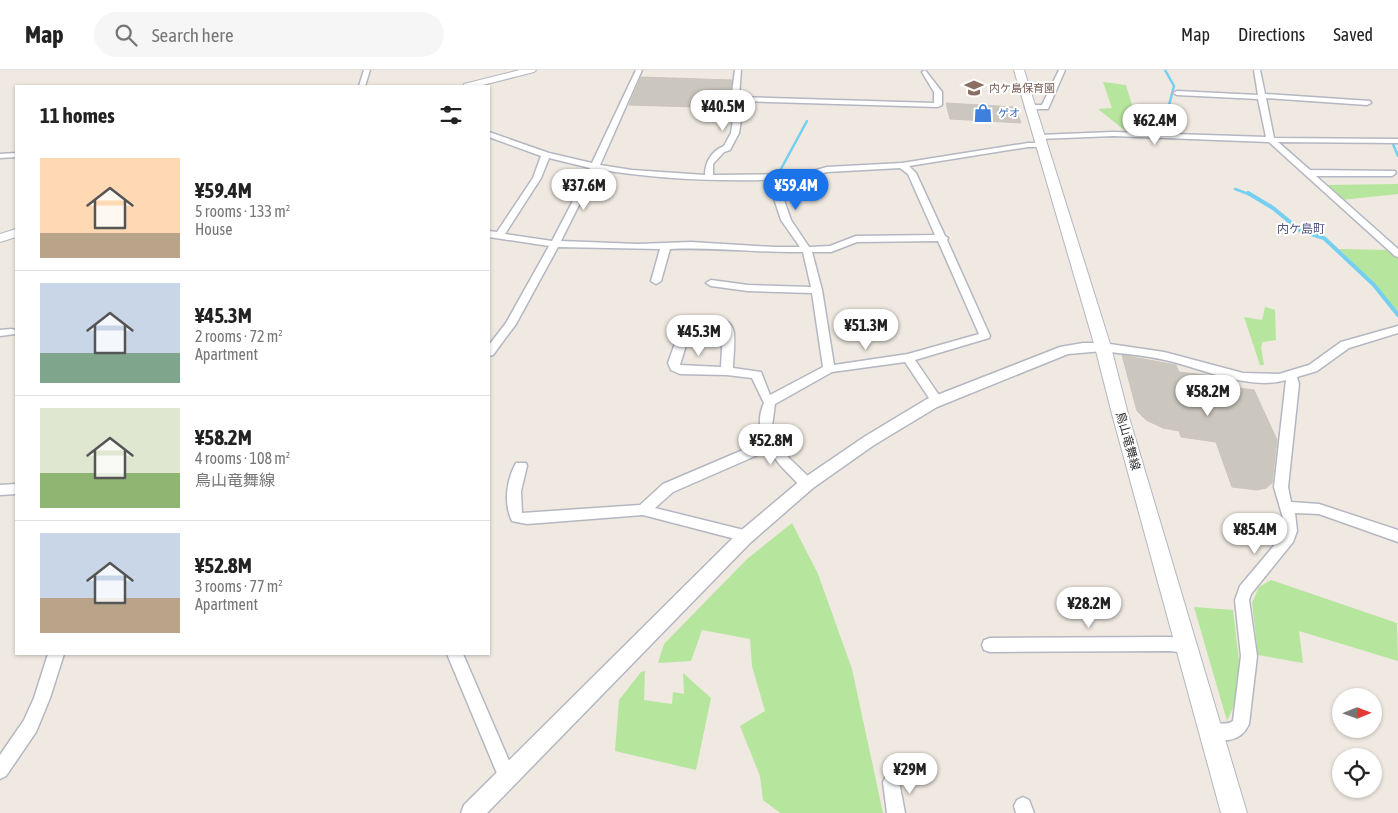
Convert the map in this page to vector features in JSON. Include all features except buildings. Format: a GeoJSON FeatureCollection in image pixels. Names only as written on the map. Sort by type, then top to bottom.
{"type":"FeatureCollection","features":[{"type":"Feature","properties":{"kind":"main road"},"geometry":{"type":"LineString","coordinates":[[472,85],[532,70]]}},
{"type":"Feature","properties":{"kind":"main road"},"geometry":{"type":"LineString","coordinates":[[486,85],[544,70]]}},
{"type":"Feature","properties":{"kind":"main road","name":"鳥山竜舞線"},"geometry":{"type":"LineString","coordinates":[[1019,70],[1103,347],[1120,414],[1234,813]]}},
{"type":"Feature","properties":{"kind":"main road"},"geometry":{"type":"LineString","coordinates":[[0,233],[15,228]]}},
{"type":"Feature","properties":{"kind":"main road"},"geometry":{"type":"LineString","coordinates":[[0,238],[15,233]]}},
{"type":"Feature","properties":{"kind":"street"},"geometry":{"type":"LineString","coordinates":[[362,85],[367,70]]}},
{"type":"Feature","properties":{"kind":"street"},"geometry":{"type":"LineString","coordinates":[[490,351],[510,324],[555,244],[593,166],[604,148],[638,70]]}},
{"type":"Feature","properties":{"kind":"street"},"geometry":{"type":"LineString","coordinates":[[709,178],[709,164],[721,150],[726,148],[736,133],[738,113],[734,108],[738,70]]}},
{"type":"Feature","properties":{"kind":"street"},"geometry":{"type":"LineString","coordinates":[[1029,107],[1045,107],[1062,70]]}},
{"type":"Feature","properties":{"kind":"street"},"geometry":{"type":"LineString","coordinates":[[1257,70],[1268,134],[1271,140],[1398,254]]}},
{"type":"Feature","properties":{"kind":"street"},"geometry":{"type":"LineString","coordinates":[[735,99],[938,105],[938,92],[925,72]]}},
{"type":"Feature","properties":{"kind":"street"},"geometry":{"type":"LineString","coordinates":[[1259,87],[1361,94]]}},
{"type":"Feature","properties":{"kind":"street"},"geometry":{"type":"LineString","coordinates":[[1177,93],[1367,103]]}},
{"type":"Feature","properties":{"kind":"street"},"geometry":{"type":"LineString","coordinates":[[490,134],[546,155],[632,173],[709,178],[772,179],[802,177],[827,170],[902,165],[1028,145],[1040,141],[1113,134],[1271,140],[1398,142]]}},
{"type":"Feature","properties":{"kind":"street"},"geometry":{"type":"LineString","coordinates":[[0,156],[15,155]]}},
{"type":"Feature","properties":{"kind":"street"},"geometry":{"type":"LineString","coordinates":[[499,236],[537,178],[546,155]]}},
{"type":"Feature","properties":{"kind":"street"},"geometry":{"type":"LineString","coordinates":[[769,402],[828,369],[908,358],[985,336],[943,238],[912,173],[902,165]]}},
{"type":"Feature","properties":{"kind":"street"},"geometry":{"type":"LineString","coordinates":[[1308,173],[1392,173]]}},
{"type":"Feature","properties":{"kind":"street"},"geometry":{"type":"LineString","coordinates":[[772,179],[786,220],[807,250],[813,268],[828,369]]}},
{"type":"Feature","properties":{"kind":"street"},"geometry":{"type":"LineString","coordinates":[[490,234],[555,244],[666,246],[690,244],[807,250],[831,249],[856,239],[943,238]]}},
{"type":"Feature","properties":{"kind":"street"},"geometry":{"type":"LineString","coordinates":[[656,281],[666,246]]}},
{"type":"Feature","properties":{"kind":"street"},"geometry":{"type":"LineString","coordinates":[[711,283],[748,288],[817,290]]}},
{"type":"Feature","properties":{"kind":"street"},"geometry":{"type":"LineString","coordinates":[[727,371],[728,328],[726,324],[695,320],[687,323],[674,362],[675,367],[680,370],[727,371],[758,375],[769,402],[766,430],[770,444],[807,484]]}},
{"type":"Feature","properties":{"kind":"street"},"geometry":{"type":"LineString","coordinates":[[472,813],[652,629],[747,536],[807,484],[869,441],[937,401],[1065,350],[1083,347],[1103,347],[1164,356],[1243,377],[1267,378],[1291,375],[1313,368],[1345,345],[1398,329]]}},
{"type":"Feature","properties":{"kind":"street"},"geometry":{"type":"LineString","coordinates":[[908,358],[937,401]]}},
{"type":"Feature","properties":{"kind":"street"},"geometry":{"type":"LineString","coordinates":[[1210,730],[1232,733],[1238,729],[1249,656],[1242,600],[1245,591],[1288,538],[1292,528],[1291,517],[1282,498],[1281,487],[1293,384],[1291,375]]}},
{"type":"Feature","properties":{"kind":"street"},"geometry":{"type":"LineString","coordinates":[[643,510],[668,488],[770,444]]}},
{"type":"Feature","properties":{"kind":"street"},"geometry":{"type":"LineString","coordinates":[[521,466],[516,477],[514,511],[516,517],[527,519],[643,510],[747,536]]}},
{"type":"Feature","properties":{"kind":"street"},"geometry":{"type":"LineString","coordinates":[[0,490],[15,489]]}},
{"type":"Feature","properties":{"kind":"street"},"geometry":{"type":"LineString","coordinates":[[1286,507],[1319,509],[1398,536]]}},
{"type":"Feature","properties":{"kind":"street"},"geometry":{"type":"LineString","coordinates":[[990,646],[1170,644],[1187,646]]}},
{"type":"Feature","properties":{"kind":"street"},"geometry":{"type":"LineString","coordinates":[[0,770],[30,726],[42,698],[56,655]]}},
{"type":"Feature","properties":{"kind":"street"},"geometry":{"type":"LineString","coordinates":[[455,655],[507,776]]}},
{"type":"Feature","properties":{"kind":"street"},"geometry":{"type":"LineString","coordinates":[[892,782],[896,813]]}},
{"type":"Feature","properties":{"kind":"green space"},"geometry":{"type":"Polygon","coordinates":[[[1103,82],[1126,85],[1132,105],[1161,107],[1170,118],[1139,120],[1144,134],[1128,133],[1098,109],[1112,108],[1103,82]]]}},
{"type":"Feature","properties":{"kind":"green space"},"geometry":{"type":"Polygon","coordinates":[[[1398,184],[1398,194],[1341,200],[1325,185],[1398,184]]]}},
{"type":"Feature","properties":{"kind":"green space"},"geometry":{"type":"Polygon","coordinates":[[[1339,249],[1389,250],[1398,258],[1398,312],[1374,284],[1339,249]]]}},
{"type":"Feature","properties":{"kind":"green space"},"geometry":{"type":"Polygon","coordinates":[[[1265,307],[1275,310],[1276,340],[1263,342],[1261,347],[1264,365],[1260,365],[1244,317],[1262,320],[1265,307]]]}},
{"type":"Feature","properties":{"kind":"green space"},"geometry":{"type":"Polygon","coordinates":[[[792,523],[818,574],[852,669],[883,813],[780,813],[763,800],[760,776],[740,726],[765,711],[752,666],[750,639],[702,630],[691,661],[658,663],[664,644],[747,559],[792,523]]]}},
{"type":"Feature","properties":{"kind":"green space"},"geometry":{"type":"Polygon","coordinates":[[[1271,580],[1397,623],[1398,661],[1299,631],[1303,663],[1258,655],[1252,603],[1259,587],[1271,580]]]}},
{"type":"Feature","properties":{"kind":"green space"},"geometry":{"type":"Polygon","coordinates":[[[1194,607],[1233,610],[1240,669],[1237,699],[1227,721],[1194,607]]]}},
{"type":"Feature","properties":{"kind":"green space"},"geometry":{"type":"Polygon","coordinates":[[[645,671],[644,700],[672,704],[673,692],[684,694],[683,673],[711,698],[696,770],[615,751],[619,700],[641,672],[645,671]]]}},
{"type":"Feature","properties":{"kind":"waterway"},"geometry":{"type":"LineString","coordinates":[[1165,70],[1174,86],[1168,109],[1178,126]]}},
{"type":"Feature","properties":{"kind":"waterway"},"geometry":{"type":"LineString","coordinates":[[776,178],[807,121]]}},
{"type":"Feature","properties":{"kind":"waterway"},"geometry":{"type":"LineString","coordinates":[[1393,144],[1398,156]]}},
{"type":"Feature","properties":{"kind":"waterway"},"geometry":{"type":"LineString","coordinates":[[1235,189],[1251,195]]}},
{"type":"Feature","properties":{"kind":"waterway"},"geometry":{"type":"LineString","coordinates":[[1248,193],[1273,208],[1301,231],[1324,238],[1374,285],[1398,315]]}},
{"type":"Feature","properties":{"kind":"place","name":"内ケ島保育園"},"geometry":{"type":"Point","coordinates":[974,88]}},
{"type":"Feature","properties":{"kind":"place","name":"ゲオ"},"geometry":{"type":"Point","coordinates":[983,113]}},
{"type":"Feature","properties":{"kind":"district","name":"内ケ島町"},"geometry":{"type":"Point","coordinates":[1301,229]}}]}
